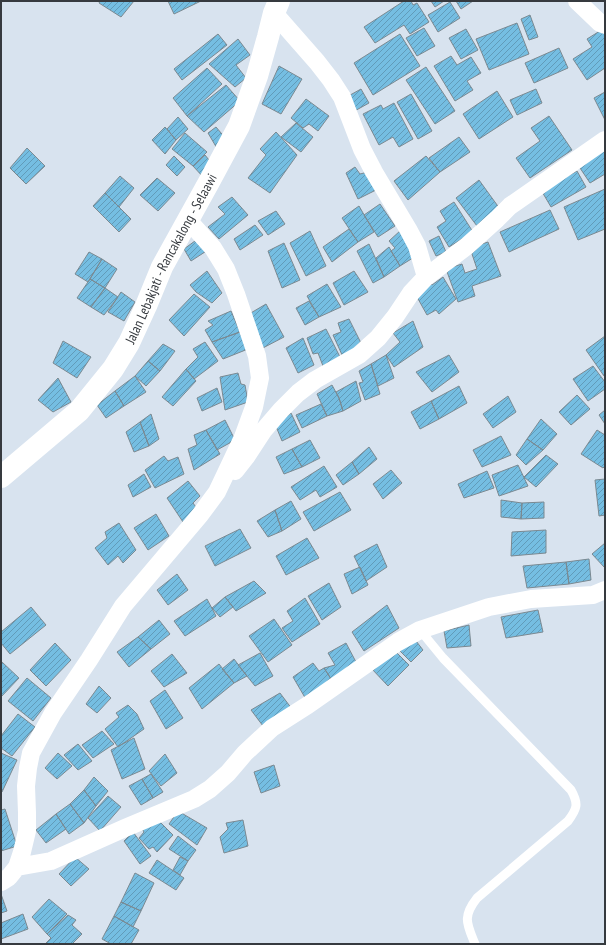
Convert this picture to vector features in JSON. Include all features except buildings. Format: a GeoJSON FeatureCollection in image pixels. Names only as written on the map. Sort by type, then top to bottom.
{"type":"FeatureCollection","features":[{"type":"Feature","properties":{"kind":"main road","name":"Jalan Lebakjati - Rancakalong - Selaawi"},"geometry":{"type":"LineString","coordinates":[[1,477],[79,411],[113,369],[129,343],[162,267],[239,126],[257,76],[276,7]]}},
{"type":"Feature","properties":{"kind":"street"},"geometry":{"type":"LineString","coordinates":[[577,1],[600,23],[605,25]]}},
{"type":"Feature","properties":{"kind":"street"},"geometry":{"type":"LineString","coordinates":[[276,7],[342,97],[362,149],[417,246],[426,277]]}},
{"type":"Feature","properties":{"kind":"street"},"geometry":{"type":"LineString","coordinates":[[1,882],[9,877],[17,867],[22,852],[26,831],[26,786],[31,753],[53,713],[123,606],[200,515],[246,457],[263,431],[298,393],[315,380],[359,355],[378,338],[395,317],[411,293],[426,277],[467,246],[510,206],[605,140]]}},
{"type":"Feature","properties":{"kind":"street"},"geometry":{"type":"LineString","coordinates":[[188,220],[213,248],[226,269],[257,356],[260,378],[254,407],[243,437],[217,492]]}},
{"type":"Feature","properties":{"kind":"street"},"geometry":{"type":"LineString","coordinates":[[17,867],[51,861],[194,799],[210,789],[272,728],[308,705],[398,642],[420,630],[490,607],[531,599],[593,595],[605,590]]}},
{"type":"Feature","properties":{"kind":"lane"},"geometry":{"type":"LineString","coordinates":[[420,630],[442,658],[570,790],[576,799],[576,806],[568,821],[477,898],[470,907],[467,916],[468,927],[475,944]]}}]}
